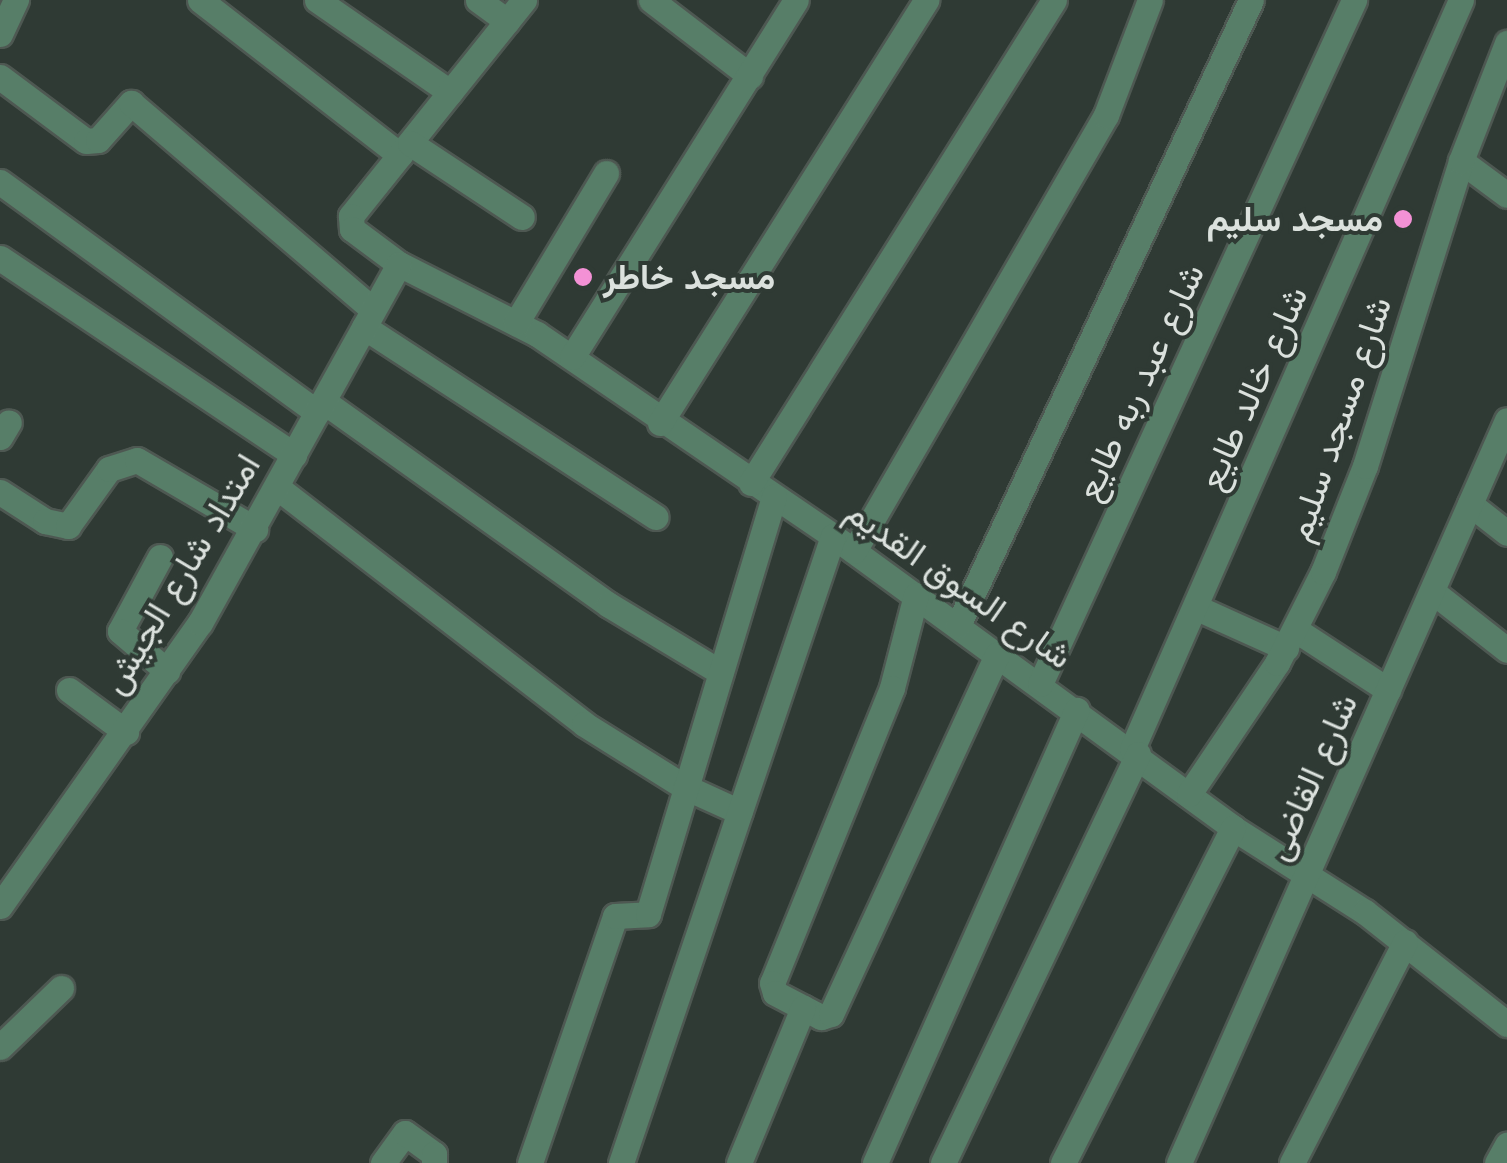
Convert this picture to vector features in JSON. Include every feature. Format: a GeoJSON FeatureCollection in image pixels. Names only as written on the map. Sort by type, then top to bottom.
{"type":"FeatureCollection","features":[{"type":"Feature","properties":{"kind":"street"},"geometry":{"type":"LineString","coordinates":[[0,34],[16,0]]}},
{"type":"Feature","properties":{"kind":"street"},"geometry":{"type":"LineString","coordinates":[[200,0],[405,149],[522,218]]}},
{"type":"Feature","properties":{"kind":"street"},"geometry":{"type":"LineString","coordinates":[[317,0],[450,92]]}},
{"type":"Feature","properties":{"kind":"street"},"geometry":{"type":"LineString","coordinates":[[478,0],[507,21]]}},
{"type":"Feature","properties":{"kind":"street"},"geometry":{"type":"LineString","coordinates":[[405,149],[524,0]]}},
{"type":"Feature","properties":{"kind":"street"},"geometry":{"type":"LineString","coordinates":[[651,0],[750,76]]}},
{"type":"Feature","properties":{"kind":"street"},"geometry":{"type":"LineString","coordinates":[[572,357],[796,0]]}},
{"type":"Feature","properties":{"kind":"street"},"geometry":{"type":"LineString","coordinates":[[660,423],[926,0]]}},
{"type":"Feature","properties":{"kind":"street"},"geometry":{"type":"LineString","coordinates":[[752,482],[1054,0]]}},
{"type":"Feature","properties":{"kind":"street"},"geometry":{"type":"LineString","coordinates":[[622,1163],[740,812],[843,543],[1106,115],[1150,0]]}},
{"type":"Feature","properties":{"kind":"street"},"geometry":{"type":"LineString","coordinates":[[958,625],[1251,0]]}},
{"type":"Feature","properties":{"kind":"street","name":"شارع عبد ربه طايع"},"geometry":{"type":"LineString","coordinates":[[1040,684],[1354,0]]}},
{"type":"Feature","properties":{"kind":"street","name":"شارع خالد طايع"},"geometry":{"type":"LineString","coordinates":[[944,1163],[1135,752],[1462,0]]}},
{"type":"Feature","properties":{"kind":"street","name":"شارع مسجد سليم"},"geometry":{"type":"LineString","coordinates":[[1190,794],[1291,639],[1365,466],[1461,160],[1507,43]]}},
{"type":"Feature","properties":{"kind":"street"},"geometry":{"type":"LineString","coordinates":[[0,77],[86,141],[98,140],[131,102],[369,318],[656,517]]}},
{"type":"Feature","properties":{"kind":"street","name":"شارع السوق القديم"},"geometry":{"type":"LineString","coordinates":[[405,149],[351,216],[352,229],[399,264],[516,323],[572,357],[660,423],[843,543],[1135,752],[1234,828],[1306,872],[1405,942],[1507,1024]]}},
{"type":"Feature","properties":{"kind":"street"},"geometry":{"type":"LineString","coordinates":[[1461,160],[1507,195]]}},
{"type":"Feature","properties":{"kind":"street"},"geometry":{"type":"LineString","coordinates":[[516,323],[606,173]]}},
{"type":"Feature","properties":{"kind":"street"},"geometry":{"type":"LineString","coordinates":[[0,182],[609,606],[720,672]]}},
{"type":"Feature","properties":{"kind":"street"},"geometry":{"type":"LineString","coordinates":[[0,258],[294,455]]}},
{"type":"Feature","properties":{"kind":"street","name":"امتداد شارع الجيش"},"geometry":{"type":"LineString","coordinates":[[1,904],[167,671],[255,529],[399,264]]}},
{"type":"Feature","properties":{"kind":"street","name":"شارع القاضى"},"geometry":{"type":"LineString","coordinates":[[1179,1163],[1507,420]]}},
{"type":"Feature","properties":{"kind":"street"},"geometry":{"type":"LineString","coordinates":[[0,492],[44,521],[68,526],[108,469],[136,460],[255,529]]}},
{"type":"Feature","properties":{"kind":"street"},"geometry":{"type":"LineString","coordinates":[[278,488],[584,724],[686,788],[740,812]]}},
{"type":"Feature","properties":{"kind":"street"},"geometry":{"type":"LineString","coordinates":[[530,1163],[614,916],[648,914],[774,498]]}},
{"type":"Feature","properties":{"kind":"street"},"geometry":{"type":"LineString","coordinates":[[1470,504],[1507,532]]}},
{"type":"Feature","properties":{"kind":"street"},"geometry":{"type":"LineString","coordinates":[[160,557],[120,632],[167,671]]}},
{"type":"Feature","properties":{"kind":"street"},"geometry":{"type":"LineString","coordinates":[[1433,592],[1507,650]]}},
{"type":"Feature","properties":{"kind":"street"},"geometry":{"type":"LineString","coordinates":[[916,596],[876,731],[772,982],[774,993],[821,1017],[831,1014],[998,654]]}},
{"type":"Feature","properties":{"kind":"street"},"geometry":{"type":"LineString","coordinates":[[1195,607],[1291,639],[1388,690]]}},
{"type":"Feature","properties":{"kind":"street"},"geometry":{"type":"LineString","coordinates":[[69,690],[126,732]]}},
{"type":"Feature","properties":{"kind":"street"},"geometry":{"type":"LineString","coordinates":[[875,1163],[1076,710]]}},
{"type":"Feature","properties":{"kind":"street"},"geometry":{"type":"LineString","coordinates":[[1063,1163],[1234,828]]}},
{"type":"Feature","properties":{"kind":"street"},"geometry":{"type":"LineString","coordinates":[[1292,1163],[1405,942]]}},
{"type":"Feature","properties":{"kind":"street"},"geometry":{"type":"LineString","coordinates":[[0,1046],[61,988]]}},
{"type":"Feature","properties":{"kind":"street"},"geometry":{"type":"LineString","coordinates":[[739,1163],[803,1008]]}},
{"type":"Feature","properties":{"kind":"street"},"geometry":{"type":"LineString","coordinates":[[383,1163],[401,1135],[410,1134],[434,1154],[434,1163]]}},
{"type":"Feature","properties":{"kind":"street"},"geometry":{"type":"LineString","coordinates":[[1497,1163],[1507,1145]]}},
{"type":"Feature","properties":{"kind":"place","name":"مسجد سليم"},"geometry":{"type":"Point","coordinates":[1403,219]}},
{"type":"Feature","properties":{"kind":"place","name":"مسجد خاطر"},"geometry":{"type":"Point","coordinates":[583,277]}}]}
